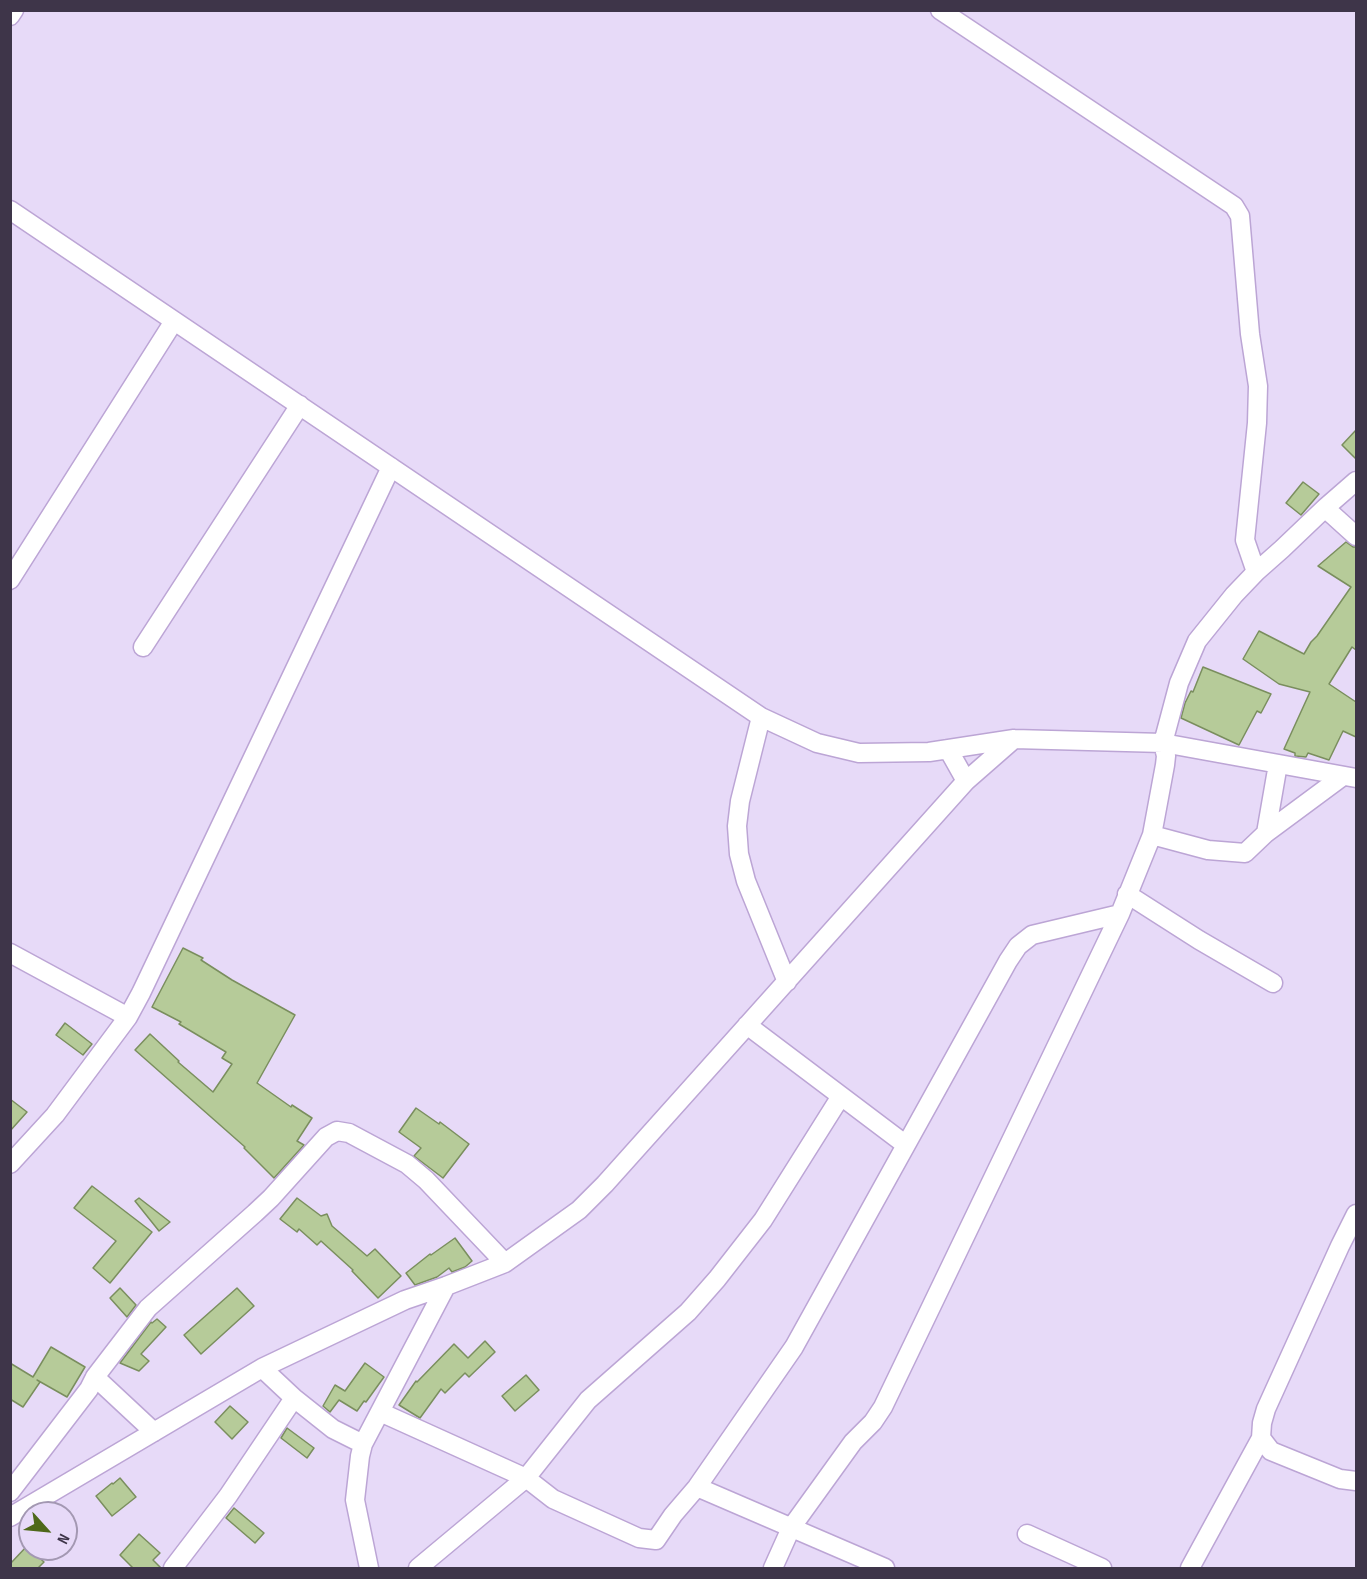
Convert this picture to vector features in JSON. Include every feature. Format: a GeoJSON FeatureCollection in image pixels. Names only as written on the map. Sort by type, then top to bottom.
{"type":"FeatureCollection","features":[{"type":"Feature","properties":{"kind":"street"},"geometry":{"type":"LineString","coordinates":[[10,16],[14,10]]}},
{"type":"Feature","properties":{"kind":"street"},"geometry":{"type":"LineString","coordinates":[[940,10],[1234,206],[1240,216],[1250,334],[1258,386],[1257,423],[1245,540],[1256,572]]}},
{"type":"Feature","properties":{"kind":"street"},"geometry":{"type":"LineString","coordinates":[[10,210],[761,717],[817,743],[859,753],[929,752],[1014,739],[1163,743],[1350,777]]}},
{"type":"Feature","properties":{"kind":"street"},"geometry":{"type":"LineString","coordinates":[[10,580],[174,321]]}},
{"type":"Feature","properties":{"kind":"street"},"geometry":{"type":"LineString","coordinates":[[143,647],[300,405]]}},
{"type":"Feature","properties":{"kind":"street"},"geometry":{"type":"LineString","coordinates":[[10,1164],[55,1115],[128,1017],[391,467]]}},
{"type":"Feature","properties":{"kind":"street"},"geometry":{"type":"LineString","coordinates":[[772,1569],[791,1527],[853,1442],[873,1422],[883,1407],[1120,914],[1152,835],[1165,765],[1166,756],[1163,743],[1179,683],[1197,641],[1256,572],[1356,482]]}},
{"type":"Feature","properties":{"kind":"street"},"geometry":{"type":"LineString","coordinates":[[1325,508],[1356,536]]}},
{"type":"Feature","properties":{"kind":"street"},"geometry":{"type":"LineString","coordinates":[[761,717],[736,826],[739,854],[746,881],[787,982]]}},
{"type":"Feature","properties":{"kind":"street"},"geometry":{"type":"LineString","coordinates":[[12,1513],[262,1368],[405,1300],[505,1263],[579,1210],[605,1184],[966,781],[1014,739]]}},
{"type":"Feature","properties":{"kind":"street"},"geometry":{"type":"LineString","coordinates":[[948,749],[966,781]]}},
{"type":"Feature","properties":{"kind":"street"},"geometry":{"type":"LineString","coordinates":[[1266,833],[1278,764]]}},
{"type":"Feature","properties":{"kind":"street"},"geometry":{"type":"LineString","coordinates":[[1152,835],[1208,850],[1245,853],[1266,833],[1350,777]]}},
{"type":"Feature","properties":{"kind":"street"},"geometry":{"type":"LineString","coordinates":[[1127,894],[1199,940],[1273,983]]}},
{"type":"Feature","properties":{"kind":"street"},"geometry":{"type":"LineString","coordinates":[[380,1412],[526,1478],[553,1499],[639,1538],[656,1540],[673,1515],[697,1487],[794,1347],[1018,946],[1032,935],[1120,914]]}},
{"type":"Feature","properties":{"kind":"street"},"geometry":{"type":"LineString","coordinates":[[10,953],[128,1017]]}},
{"type":"Feature","properties":{"kind":"street"},"geometry":{"type":"LineString","coordinates":[[747,1025],[906,1145]]}},
{"type":"Feature","properties":{"kind":"street"},"geometry":{"type":"LineString","coordinates":[[418,1569],[526,1478],[588,1400],[688,1312],[763,1220],[841,1096]]}},
{"type":"Feature","properties":{"kind":"street"},"geometry":{"type":"LineString","coordinates":[[10,1492],[148,1308],[255,1213],[326,1137],[337,1131],[349,1132],[407,1164],[426,1180],[505,1263]]}},
{"type":"Feature","properties":{"kind":"street"},"geometry":{"type":"LineString","coordinates":[[1190,1569],[1261,1438],[1266,1409],[1356,1214]]}},
{"type":"Feature","properties":{"kind":"street"},"geometry":{"type":"LineString","coordinates":[[369,1569],[355,1500],[363,1444],[446,1286]]}},
{"type":"Feature","properties":{"kind":"street"},"geometry":{"type":"LineString","coordinates":[[262,1368],[294,1398],[333,1429],[363,1444]]}},
{"type":"Feature","properties":{"kind":"street"},"geometry":{"type":"LineString","coordinates":[[95,1377],[154,1432]]}},
{"type":"Feature","properties":{"kind":"street"},"geometry":{"type":"LineString","coordinates":[[173,1569],[228,1496],[294,1398]]}},
{"type":"Feature","properties":{"kind":"street"},"geometry":{"type":"LineString","coordinates":[[1261,1438],[1271,1451],[1340,1479],[1356,1481]]}},
{"type":"Feature","properties":{"kind":"street"},"geometry":{"type":"LineString","coordinates":[[697,1487],[885,1569]]}},
{"type":"Feature","properties":{"kind":"street"},"geometry":{"type":"LineString","coordinates":[[1027,1534],[1102,1569]]}},
{"type":"Feature","properties":{"kind":"building"},"geometry":{"type":"Polygon","coordinates":[[[1356,430],[1356,459],[1342,445],[1356,430]]]}},
{"type":"Feature","properties":{"kind":"building"},"geometry":{"type":"Polygon","coordinates":[[[1303,482],[1319,494],[1301,515],[1286,503],[1303,482]]]}},
{"type":"Feature","properties":{"kind":"building"},"geometry":{"type":"Polygon","coordinates":[[[1346,542],[1356,547],[1356,650],[1352,647],[1329,684],[1356,702],[1356,737],[1343,731],[1329,760],[1308,753],[1306,757],[1295,756],[1295,753],[1284,749],[1310,692],[1279,684],[1243,659],[1259,631],[1304,654],[1351,587],[1318,566],[1346,542]]]}},
{"type":"Feature","properties":{"kind":"building"},"geometry":{"type":"Polygon","coordinates":[[[1203,667],[1271,694],[1261,713],[1257,711],[1239,745],[1181,718],[1185,703],[1191,691],[1193,692],[1203,667]]]}},
{"type":"Feature","properties":{"kind":"building"},"geometry":{"type":"Polygon","coordinates":[[[183,948],[203,958],[201,960],[232,980],[295,1015],[257,1083],[291,1107],[292,1105],[312,1118],[297,1141],[304,1145],[274,1178],[245,1147],[135,1050],[150,1034],[213,1092],[232,1064],[222,1058],[226,1052],[179,1024],[181,1022],[152,1007],[183,948]]]}},
{"type":"Feature","properties":{"kind":"building"},"geometry":{"type":"Polygon","coordinates":[[[65,1023],[92,1044],[83,1055],[56,1035],[65,1023]]]}},
{"type":"Feature","properties":{"kind":"building"},"geometry":{"type":"Polygon","coordinates":[[[10,1099],[27,1112],[10,1131],[10,1099]]]}},
{"type":"Feature","properties":{"kind":"building"},"geometry":{"type":"Polygon","coordinates":[[[416,1108],[439,1124],[440,1122],[469,1144],[443,1178],[414,1156],[421,1148],[399,1132],[416,1108]]]}},
{"type":"Feature","properties":{"kind":"building"},"geometry":{"type":"Polygon","coordinates":[[[92,1186],[152,1232],[110,1283],[93,1268],[116,1241],[74,1208],[92,1186]]]}},
{"type":"Feature","properties":{"kind":"building"},"geometry":{"type":"Polygon","coordinates":[[[139,1198],[170,1222],[159,1231],[135,1201],[139,1198]]]}},
{"type":"Feature","properties":{"kind":"building"},"geometry":{"type":"Polygon","coordinates":[[[297,1198],[321,1216],[327,1214],[332,1226],[367,1256],[375,1249],[401,1276],[378,1298],[353,1270],[321,1241],[317,1245],[299,1229],[297,1232],[280,1219],[297,1198]]]}},
{"type":"Feature","properties":{"kind":"building"},"geometry":{"type":"Polygon","coordinates":[[[455,1238],[472,1261],[465,1267],[452,1272],[449,1268],[437,1277],[415,1285],[406,1273],[455,1238]]]}},
{"type":"Feature","properties":{"kind":"building"},"geometry":{"type":"Polygon","coordinates":[[[120,1288],[136,1305],[127,1317],[110,1298],[120,1288]]]}},
{"type":"Feature","properties":{"kind":"building"},"geometry":{"type":"Polygon","coordinates":[[[237,1288],[254,1306],[201,1354],[184,1335],[237,1288]]]}},
{"type":"Feature","properties":{"kind":"building"},"geometry":{"type":"Polygon","coordinates":[[[157,1319],[166,1327],[141,1354],[149,1361],[139,1371],[120,1363],[151,1322],[157,1319]]]}},
{"type":"Feature","properties":{"kind":"building"},"geometry":{"type":"Polygon","coordinates":[[[485,1341],[495,1352],[469,1377],[465,1373],[445,1393],[441,1389],[420,1418],[399,1405],[416,1381],[454,1344],[468,1358],[485,1341]]]}},
{"type":"Feature","properties":{"kind":"building"},"geometry":{"type":"Polygon","coordinates":[[[51,1347],[85,1367],[67,1397],[37,1380],[40,1382],[23,1407],[10,1399],[10,1363],[33,1377],[51,1347]]]}},
{"type":"Feature","properties":{"kind":"building"},"geometry":{"type":"Polygon","coordinates":[[[365,1363],[384,1377],[357,1411],[339,1400],[330,1412],[323,1406],[335,1385],[345,1391],[365,1363]]]}},
{"type":"Feature","properties":{"kind":"building"},"geometry":{"type":"Polygon","coordinates":[[[526,1375],[539,1390],[515,1411],[502,1396],[526,1375]]]}},
{"type":"Feature","properties":{"kind":"building"},"geometry":{"type":"Polygon","coordinates":[[[230,1406],[248,1422],[232,1439],[215,1422],[230,1406]]]}},
{"type":"Feature","properties":{"kind":"building"},"geometry":{"type":"Polygon","coordinates":[[[287,1428],[314,1448],[307,1458],[281,1438],[287,1428]]]}},
{"type":"Feature","properties":{"kind":"building"},"geometry":{"type":"Polygon","coordinates":[[[120,1478],[136,1497],[112,1516],[96,1496],[120,1478]]]}},
{"type":"Feature","properties":{"kind":"building"},"geometry":{"type":"Polygon","coordinates":[[[234,1508],[264,1533],[255,1543],[226,1518],[234,1508]]]}},
{"type":"Feature","properties":{"kind":"building"},"geometry":{"type":"Polygon","coordinates":[[[139,1534],[160,1553],[153,1560],[162,1569],[134,1569],[120,1555],[139,1534]]]}},
{"type":"Feature","properties":{"kind":"building"},"geometry":{"type":"Polygon","coordinates":[[[18,1556],[18,1561],[44,1562],[37,1569],[10,1569],[10,1564],[18,1556]]]}}]}
